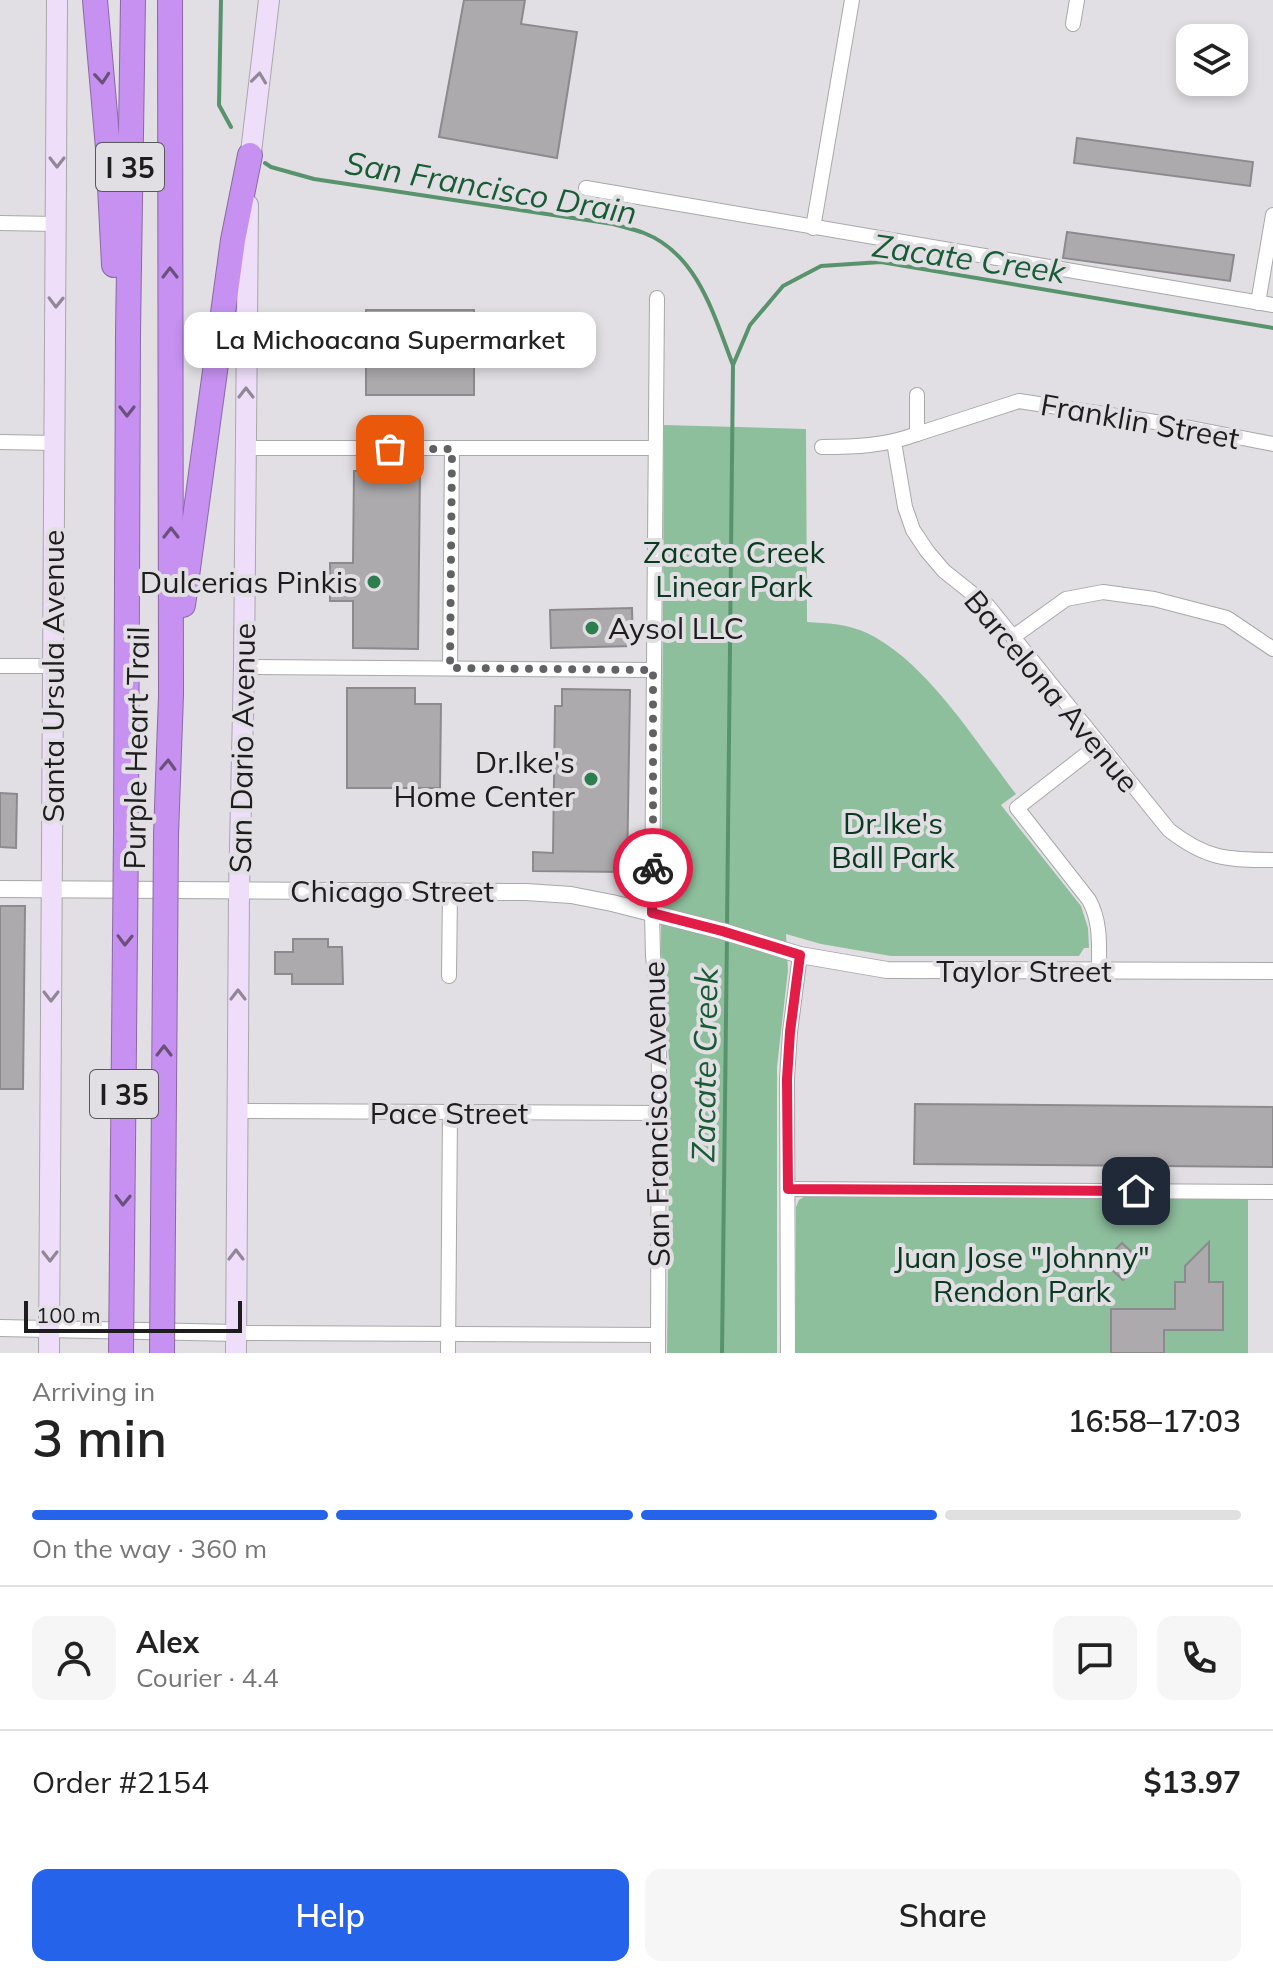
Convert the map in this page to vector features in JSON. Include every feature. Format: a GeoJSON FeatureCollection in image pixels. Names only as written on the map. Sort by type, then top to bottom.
{"type":"FeatureCollection","features":[{"type":"Feature","properties":{"kind":"highway"},"geometry":{"type":"LineString","coordinates":[[95,0],[115,274],[128,333]]}},
{"type":"Feature","properties":{"kind":"highway","name":"Purple Heart Trail"},"geometry":{"type":"LineString","coordinates":[[121,1353],[133,0]]}},
{"type":"Feature","properties":{"kind":"highway","name":"Purple Heart Trail"},"geometry":{"type":"LineString","coordinates":[[162,1353],[166,835],[171,695],[170,0]]}},
{"type":"Feature","properties":{"kind":"highway"},"geometry":{"type":"LineString","coordinates":[[171,695],[233,240],[250,155]]}},
{"type":"Feature","properties":{"kind":"main road","name":"Santa Ursula Avenue"},"geometry":{"type":"LineString","coordinates":[[49,1353],[57,0]]}},
{"type":"Feature","properties":{"kind":"main road","name":"San Dario Avenue"},"geometry":{"type":"LineString","coordinates":[[236,1343],[250,155],[269,0]]}},
{"type":"Feature","properties":{"kind":"street"},"geometry":{"type":"LineString","coordinates":[[813,228],[852,0]]}},
{"type":"Feature","properties":{"kind":"street"},"geometry":{"type":"LineString","coordinates":[[1073,24],[1077,0]]}},
{"type":"Feature","properties":{"kind":"street"},"geometry":{"type":"LineString","coordinates":[[586,188],[1266,304],[1273,215]]}},
{"type":"Feature","properties":{"kind":"street"},"geometry":{"type":"LineString","coordinates":[[0,223],[57,224]]}},
{"type":"Feature","properties":{"kind":"street","name":"San Francisco Avenue"},"geometry":{"type":"LineString","coordinates":[[657,298],[652,913],[659,1013],[658,1353]]}},
{"type":"Feature","properties":{"kind":"street"},"geometry":{"type":"LineString","coordinates":[[917,395],[917,434]]}},
{"type":"Feature","properties":{"kind":"street","name":"Franklin Street"},"geometry":{"type":"LineString","coordinates":[[822,447],[894,442],[1019,401],[1273,444]]}},
{"type":"Feature","properties":{"kind":"street"},"geometry":{"type":"LineString","coordinates":[[0,442],[55,443]]}},
{"type":"Feature","properties":{"kind":"street","name":"Barcelona Avenue"},"geometry":{"type":"LineString","coordinates":[[894,442],[905,507],[913,530],[927,551],[944,571],[988,606],[1169,830],[1190,846],[1214,856],[1236,860],[1273,860]]}},
{"type":"Feature","properties":{"kind":"street"},"geometry":{"type":"LineString","coordinates":[[246,448],[655,448]]}},
{"type":"Feature","properties":{"kind":"street"},"geometry":{"type":"LineString","coordinates":[[450,668],[452,449]]}},
{"type":"Feature","properties":{"kind":"street"},"geometry":{"type":"LineString","coordinates":[[1013,637],[1066,599],[1103,592],[1154,599],[1227,618],[1273,649]]}},
{"type":"Feature","properties":{"kind":"street"},"geometry":{"type":"LineString","coordinates":[[0,666],[53,666]]}},
{"type":"Feature","properties":{"kind":"street"},"geometry":{"type":"LineString","coordinates":[[244,667],[653,670]]}},
{"type":"Feature","properties":{"kind":"street"},"geometry":{"type":"LineString","coordinates":[[1098,745],[1017,808],[1089,900],[1099,925],[1099,970]]}},
{"type":"Feature","properties":{"kind":"street","name":"Chicago Street"},"geometry":{"type":"LineString","coordinates":[[0,889],[526,892],[571,895],[652,913],[777,948]]}},
{"type":"Feature","properties":{"kind":"street"},"geometry":{"type":"LineString","coordinates":[[449,976],[450,892]]}},
{"type":"Feature","properties":{"kind":"street","name":"Taylor Street"},"geometry":{"type":"LineString","coordinates":[[777,948],[887,970],[1273,971]]}},
{"type":"Feature","properties":{"kind":"street"},"geometry":{"type":"LineString","coordinates":[[788,1353],[787,1079],[800,955]]}},
{"type":"Feature","properties":{"kind":"street","name":"Pace Street"},"geometry":{"type":"LineString","coordinates":[[237,1111],[660,1113]]}},
{"type":"Feature","properties":{"kind":"street"},"geometry":{"type":"LineString","coordinates":[[448,1353],[450,1113]]}},
{"type":"Feature","properties":{"kind":"street"},"geometry":{"type":"LineString","coordinates":[[788,1189],[1273,1192]]}},
{"type":"Feature","properties":{"kind":"street"},"geometry":{"type":"LineString","coordinates":[[0,1328],[49,1328],[236,1343],[448,1335],[658,1335]]}},
{"type":"Feature","properties":{"kind":"green space","name":"Zacate Creek Linear Park"},"geometry":{"type":"Polygon","coordinates":[[[664,425],[806,429],[807,622],[845,626],[867,633],[889,646],[930,683],[1016,794],[1001,805],[1081,906],[1088,928],[1089,948],[1084,948],[1079,956],[891,956],[821,944],[786,934],[788,970],[777,1067],[777,1353],[667,1353],[670,1073],[661,952],[664,425]]]}},
{"type":"Feature","properties":{"kind":"green space","name":"Juan Jose \"Johnny\" Rendon Park"},"geometry":{"type":"Polygon","coordinates":[[[805,1196],[1248,1196],[1248,1353],[796,1353],[796,1207],[805,1196]]]}},
{"type":"Feature","properties":{"kind":"building"},"geometry":{"type":"Polygon","coordinates":[[[464,0],[525,0],[521,24],[577,32],[557,158],[439,137],[464,0]]]}},
{"type":"Feature","properties":{"kind":"building"},"geometry":{"type":"Polygon","coordinates":[[[1077,138],[1253,162],[1250,186],[1074,163],[1077,138]]]}},
{"type":"Feature","properties":{"kind":"building"},"geometry":{"type":"Polygon","coordinates":[[[1067,232],[1234,255],[1230,281],[1063,258],[1067,232]]]}},
{"type":"Feature","properties":{"kind":"building"},"geometry":{"type":"Polygon","coordinates":[[[366,310],[474,310],[474,395],[366,395],[366,310]]]}},
{"type":"Feature","properties":{"kind":"building","name":"Dulcerias Pinkis"},"geometry":{"type":"Polygon","coordinates":[[[354,471],[420,471],[418,649],[353,648],[353,601],[330,601],[330,563],[353,563],[354,471]]]}},
{"type":"Feature","properties":{"kind":"building","name":"Aysol LLC"},"geometry":{"type":"Polygon","coordinates":[[[632,608],[633,646],[551,648],[550,610],[632,608]]]}},
{"type":"Feature","properties":{"kind":"building"},"geometry":{"type":"Polygon","coordinates":[[[347,688],[415,688],[415,704],[441,704],[440,788],[347,788],[347,688]]]}},
{"type":"Feature","properties":{"kind":"building","name":"Dr.Ike's Home Center"},"geometry":{"type":"Polygon","coordinates":[[[562,689],[630,690],[627,872],[533,871],[533,852],[553,853],[555,706],[562,706],[562,689]]]}},
{"type":"Feature","properties":{"kind":"building"},"geometry":{"type":"Polygon","coordinates":[[[0,793],[17,794],[16,848],[0,847],[0,793]]]}},
{"type":"Feature","properties":{"kind":"building"},"geometry":{"type":"Polygon","coordinates":[[[0,906],[25,906],[23,1089],[0,1089],[0,906]]]}},
{"type":"Feature","properties":{"kind":"building"},"geometry":{"type":"Polygon","coordinates":[[[293,939],[328,939],[328,947],[342,947],[343,984],[292,984],[292,974],[275,974],[275,952],[293,952],[293,939]]]}},
{"type":"Feature","properties":{"kind":"building"},"geometry":{"type":"Polygon","coordinates":[[[915,1104],[1273,1107],[1273,1167],[914,1164],[915,1104]]]}},
{"type":"Feature","properties":{"kind":"building"},"geometry":{"type":"Polygon","coordinates":[[[1209,1242],[1209,1282],[1223,1282],[1223,1330],[1164,1330],[1164,1353],[1111,1353],[1111,1309],[1175,1309],[1175,1282],[1185,1282],[1185,1266],[1209,1242]]]}},
{"type":"Feature","properties":{"kind":"building"},"geometry":{"type":"Polygon","coordinates":[[[1122,1243],[1136,1256],[1136,1267],[1123,1280],[1109,1267],[1109,1256],[1122,1243]]]}},
{"type":"Feature","properties":{"kind":"waterway","name":"San Francisco Drain"},"geometry":{"type":"LineString","coordinates":[[221,0],[219,105],[231,127]]}},
{"type":"Feature","properties":{"kind":"waterway","name":"San Francisco Drain"},"geometry":{"type":"LineString","coordinates":[[265,163],[314,179],[613,224],[644,233],[663,243],[691,271],[711,307],[733,365]]}},
{"type":"Feature","properties":{"kind":"waterway","name":"Zacate Creek"},"geometry":{"type":"LineString","coordinates":[[727,927],[733,365],[750,325],[783,286],[821,266],[881,262],[1273,328]]}},
{"type":"Feature","properties":{"kind":"waterway","name":"Zacate Creek"},"geometry":{"type":"LineString","coordinates":[[722,1353],[727,935]]}},
{"type":"Feature","properties":{"kind":"way so far"},"geometry":{"type":"LineString","coordinates":[[390,449],[452,449],[450,668],[653,670],[653,868]]}},
{"type":"Feature","properties":{"kind":"place","name":"La Michoacana Supermarket"},"geometry":{"type":"Point","coordinates":[390,449]}},
{"type":"Feature","properties":{"kind":"place","name":"Dulcerias Pinkis"},"geometry":{"type":"Point","coordinates":[374,582]}},
{"type":"Feature","properties":{"kind":"place","name":"Aysol LLC"},"geometry":{"type":"Point","coordinates":[592,628]}},
{"type":"Feature","properties":{"kind":"place","name":"Dr.Ike's Home Center"},"geometry":{"type":"Point","coordinates":[591,779]}},
{"type":"Feature","properties":{"kind":"route"},"geometry":{"type":"LineString","coordinates":[[653,868],[652,913],[800,955],[787,1079],[788,1189],[1136,1191]]}},
{"type":"Feature","properties":{"kind":"park label","name":"Dr.Ike's Ball Park"},"geometry":{"type":"Point","coordinates":[893,840]}}]}
